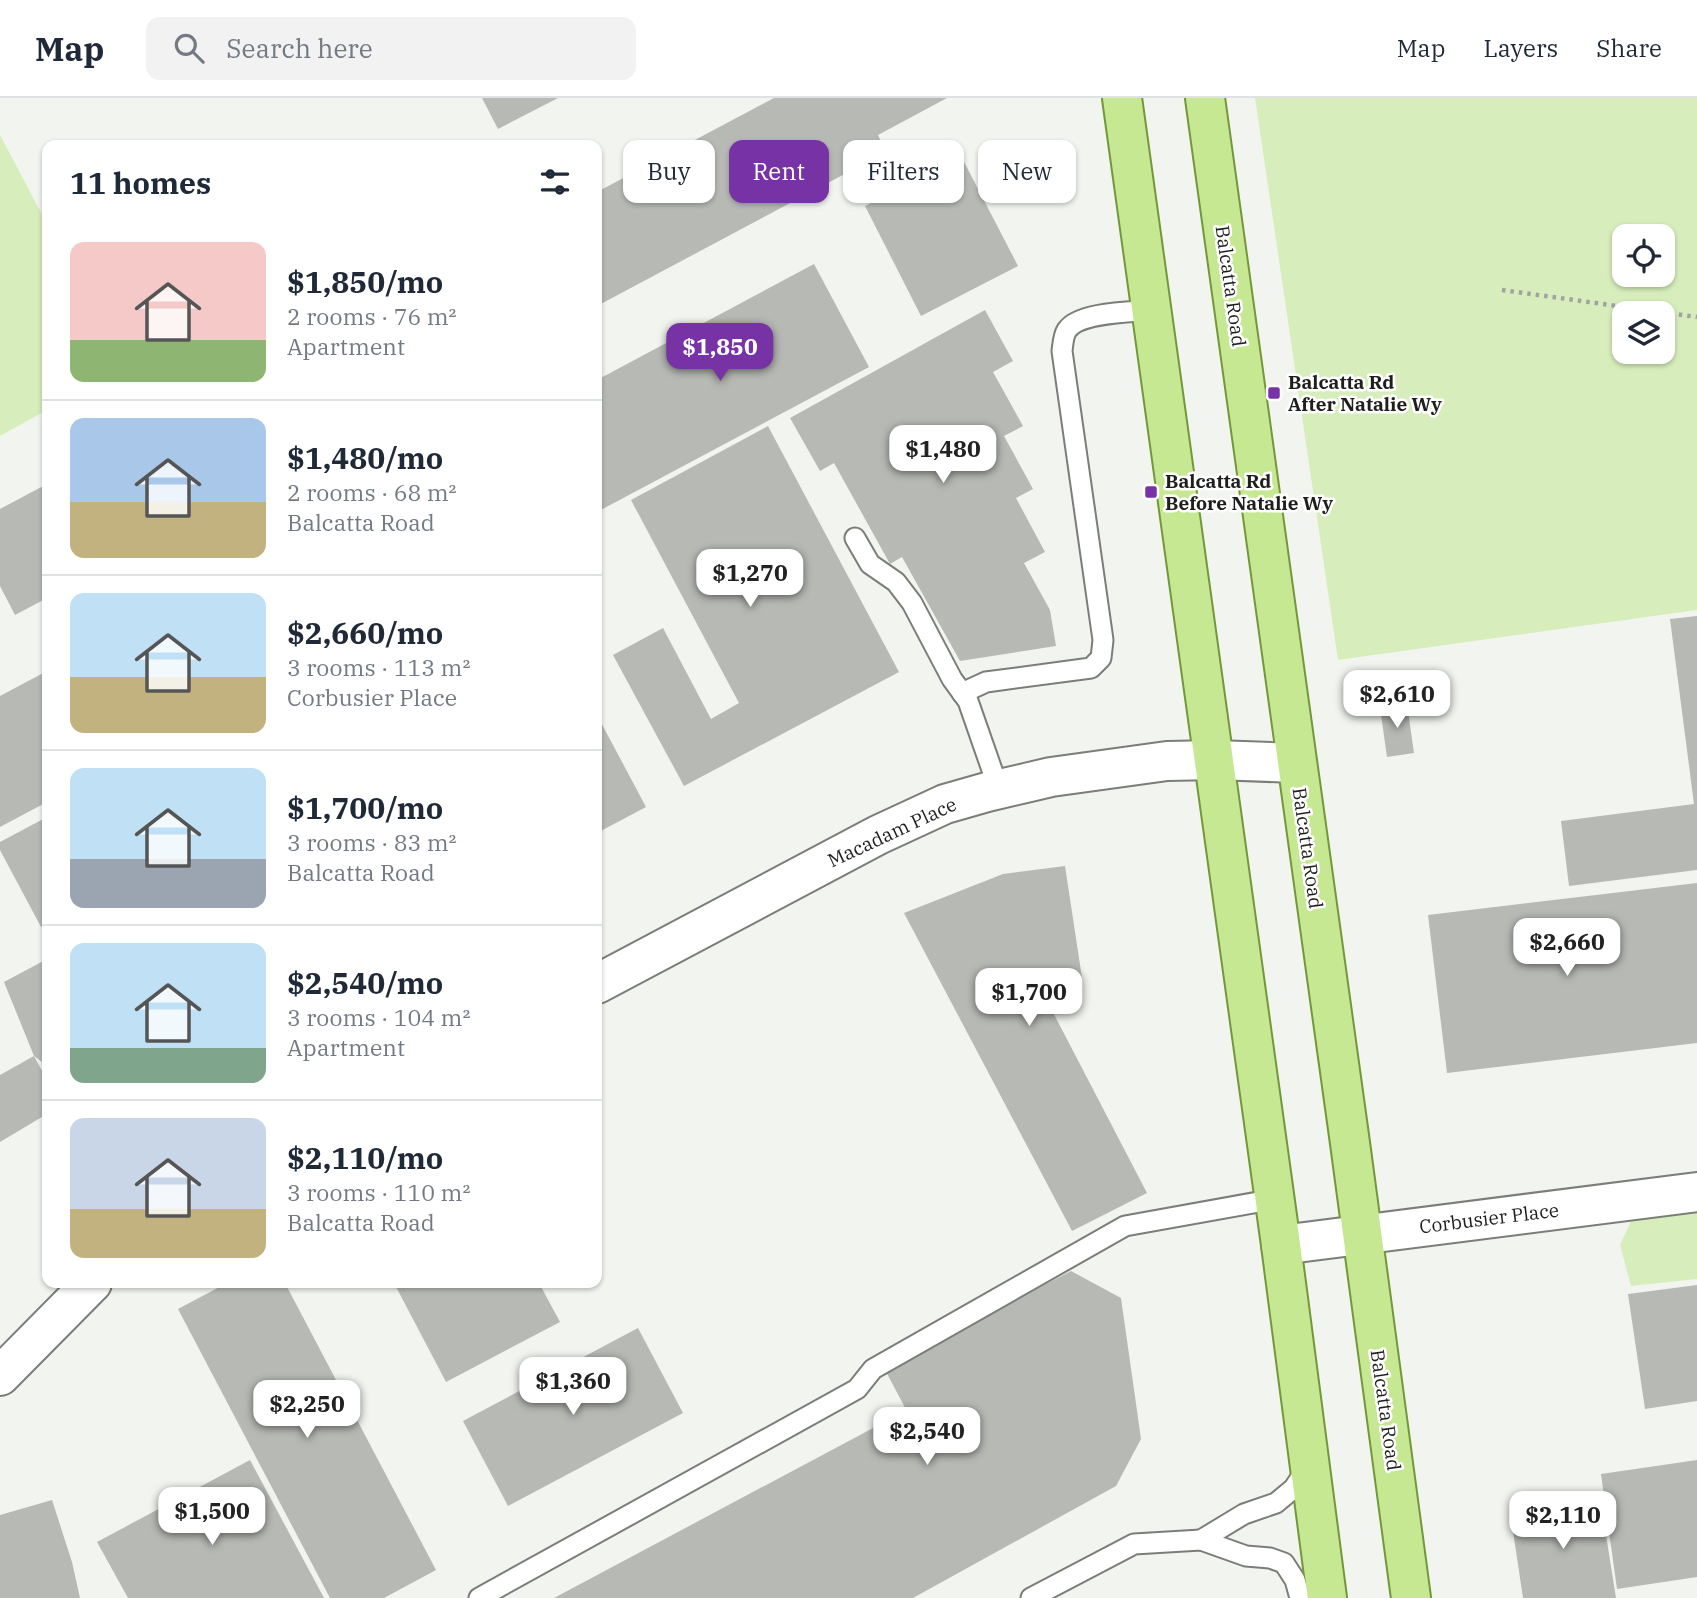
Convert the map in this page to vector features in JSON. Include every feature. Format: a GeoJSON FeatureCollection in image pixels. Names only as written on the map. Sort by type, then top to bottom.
{"type":"FeatureCollection","features":[{"type":"Feature","properties":{"kind":"main road"},"geometry":{"type":"LineString","coordinates":[[1122,98],[1275,1199],[1327,1598]]}},
{"type":"Feature","properties":{"kind":"main road","name":"Balcatta Road"},"geometry":{"type":"LineString","coordinates":[[1205,98],[1411,1598]]}},
{"type":"Feature","properties":{"kind":"street","name":"Macadam Place"},"geometry":{"type":"LineString","coordinates":[[602,981],[878,835],[944,804],[1051,777],[1167,761],[1296,762]]}},
{"type":"Feature","properties":{"kind":"street","name":"Corbusier Place"},"geometry":{"type":"LineString","coordinates":[[1281,1245],[1697,1192]]}},
{"type":"Feature","properties":{"kind":"street"},"geometry":{"type":"LineString","coordinates":[[0,1376],[87,1288]]}},
{"type":"Feature","properties":{"kind":"lane"},"geometry":{"type":"LineString","coordinates":[[962,692],[986,682],[1091,668],[1101,658],[1102,640],[1062,351],[1064,337],[1073,323],[1102,315],[1152,310]]}},
{"type":"Feature","properties":{"kind":"lane"},"geometry":{"type":"LineString","coordinates":[[855,538],[870,564],[896,582],[912,603],[952,679],[968,701],[999,790]]}},
{"type":"Feature","properties":{"kind":"lane"},"geometry":{"type":"LineString","coordinates":[[479,1598],[857,1389],[873,1369],[1125,1226],[1275,1199]]}},
{"type":"Feature","properties":{"kind":"lane"},"geometry":{"type":"LineString","coordinates":[[1201,1540],[1244,1514],[1276,1503],[1294,1488],[1309,1464]]}},
{"type":"Feature","properties":{"kind":"lane"},"geometry":{"type":"LineString","coordinates":[[1031,1598],[1134,1544],[1201,1540],[1246,1556],[1270,1558],[1284,1563],[1295,1580],[1300,1598]]}},
{"type":"Feature","properties":{"kind":"path"},"geometry":{"type":"LineString","coordinates":[[1502,290],[1697,317]]}},
{"type":"Feature","properties":{"kind":"green space"},"geometry":{"type":"Polygon","coordinates":[[[1255,98],[1697,98],[1697,610],[1338,660],[1255,98]]]}},
{"type":"Feature","properties":{"kind":"green space"},"geometry":{"type":"Polygon","coordinates":[[[0,135],[42,215],[42,413],[0,436],[0,135]]]}},
{"type":"Feature","properties":{"kind":"green space"},"geometry":{"type":"Polygon","coordinates":[[[1697,1210],[1697,1279],[1631,1286],[1620,1245],[1631,1221],[1697,1210]]]}},
{"type":"Feature","properties":{"kind":"building"},"geometry":{"type":"Polygon","coordinates":[[[482,98],[558,98],[498,129],[482,98]]]}},
{"type":"Feature","properties":{"kind":"building"},"geometry":{"type":"Polygon","coordinates":[[[774,98],[947,98],[878,135],[880,140],[843,140],[843,175],[829,182],[829,140],[729,140],[729,203],[790,203],[602,303],[602,189],[623,178],[623,203],[715,203],[715,140],[695,140],[774,98]]]}},
{"type":"Feature","properties":{"kind":"building"},"geometry":{"type":"Polygon","coordinates":[[[964,162],[978,189],[978,203],[985,203],[1018,266],[921,316],[865,206],[871,203],[964,203],[964,162]]]}},
{"type":"Feature","properties":{"kind":"building"},"geometry":{"type":"Polygon","coordinates":[[[814,264],[869,367],[602,509],[602,377],[814,264]]]}},
{"type":"Feature","properties":{"kind":"building"},"geometry":{"type":"Polygon","coordinates":[[[985,310],[1013,361],[993,372],[1023,426],[1004,436],[1033,489],[1016,498],[1045,552],[1024,563],[1050,610],[1056,646],[960,661],[902,557],[890,564],[834,463],[820,471],[790,418],[985,310]]]}},
{"type":"Feature","properties":{"kind":"building"},"geometry":{"type":"Polygon","coordinates":[[[768,426],[899,672],[684,786],[613,655],[663,628],[711,719],[739,703],[631,500],[768,426]]]}},
{"type":"Feature","properties":{"kind":"building"},"geometry":{"type":"Polygon","coordinates":[[[42,487],[42,601],[15,615],[0,586],[0,509],[42,487]]]}},
{"type":"Feature","properties":{"kind":"building"},"geometry":{"type":"Polygon","coordinates":[[[1697,616],[1697,870],[1569,886],[1561,821],[1694,804],[1670,619],[1697,616]]]}},
{"type":"Feature","properties":{"kind":"building"},"geometry":{"type":"Polygon","coordinates":[[[42,674],[42,805],[0,827],[0,696],[42,674]]]}},
{"type":"Feature","properties":{"kind":"building"},"geometry":{"type":"Polygon","coordinates":[[[1407,704],[1414,753],[1387,757],[1380,708],[1407,704]]]}},
{"type":"Feature","properties":{"kind":"building"},"geometry":{"type":"Polygon","coordinates":[[[602,724],[646,807],[602,830],[602,724]]]}},
{"type":"Feature","properties":{"kind":"building"},"geometry":{"type":"Polygon","coordinates":[[[42,820],[41,927],[0,850],[0,842],[42,820]]]}},
{"type":"Feature","properties":{"kind":"building"},"geometry":{"type":"Polygon","coordinates":[[[1065,866],[1082,978],[1045,997],[1147,1193],[1072,1231],[904,913],[1003,874],[1065,866]]]}},
{"type":"Feature","properties":{"kind":"building"},"geometry":{"type":"Polygon","coordinates":[[[1697,883],[1697,1043],[1447,1073],[1428,915],[1697,883]]]}},
{"type":"Feature","properties":{"kind":"building"},"geometry":{"type":"Polygon","coordinates":[[[42,962],[42,1062],[34,1056],[4,982],[42,962]]]}},
{"type":"Feature","properties":{"kind":"building"},"geometry":{"type":"Polygon","coordinates":[[[34,1056],[42,1071],[42,1117],[0,1142],[0,1075],[34,1056]]]}},
{"type":"Feature","properties":{"kind":"building"},"geometry":{"type":"Polygon","coordinates":[[[1071,1271],[1121,1298],[1141,1439],[1116,1486],[913,1598],[554,1598],[905,1411],[919,1434],[884,1368],[1071,1271]]]}},
{"type":"Feature","properties":{"kind":"building"},"geometry":{"type":"Polygon","coordinates":[[[1697,1285],[1697,1401],[1645,1409],[1628,1294],[1697,1285]]]}},
{"type":"Feature","properties":{"kind":"building"},"geometry":{"type":"Polygon","coordinates":[[[218,1288],[288,1288],[436,1570],[384,1598],[330,1598],[178,1309],[218,1288]]]}},
{"type":"Feature","properties":{"kind":"building"},"geometry":{"type":"Polygon","coordinates":[[[397,1288],[542,1288],[560,1322],[446,1382],[397,1288]]]}},
{"type":"Feature","properties":{"kind":"building"},"geometry":{"type":"Polygon","coordinates":[[[638,1328],[683,1413],[508,1506],[463,1421],[638,1328]]]}},
{"type":"Feature","properties":{"kind":"building"},"geometry":{"type":"Polygon","coordinates":[[[250,1460],[324,1598],[128,1598],[97,1542],[250,1460]]]}},
{"type":"Feature","properties":{"kind":"building"},"geometry":{"type":"Polygon","coordinates":[[[1697,1460],[1697,1577],[1617,1589],[1601,1474],[1697,1460]]]}},
{"type":"Feature","properties":{"kind":"building"},"geometry":{"type":"Polygon","coordinates":[[[1600,1497],[1616,1598],[1523,1598],[1510,1511],[1600,1497]]]}},
{"type":"Feature","properties":{"kind":"building"},"geometry":{"type":"Polygon","coordinates":[[[52,1500],[72,1562],[80,1598],[0,1598],[0,1515],[52,1500]]]}},
{"type":"Feature","properties":{"kind":"place","name":"Balcatta Rd After Natalie Wy"},"geometry":{"type":"Point","coordinates":[1274,393]}},
{"type":"Feature","properties":{"kind":"place","name":"Balcatta Rd Before Natalie Wy"},"geometry":{"type":"Point","coordinates":[1151,492]}}]}
